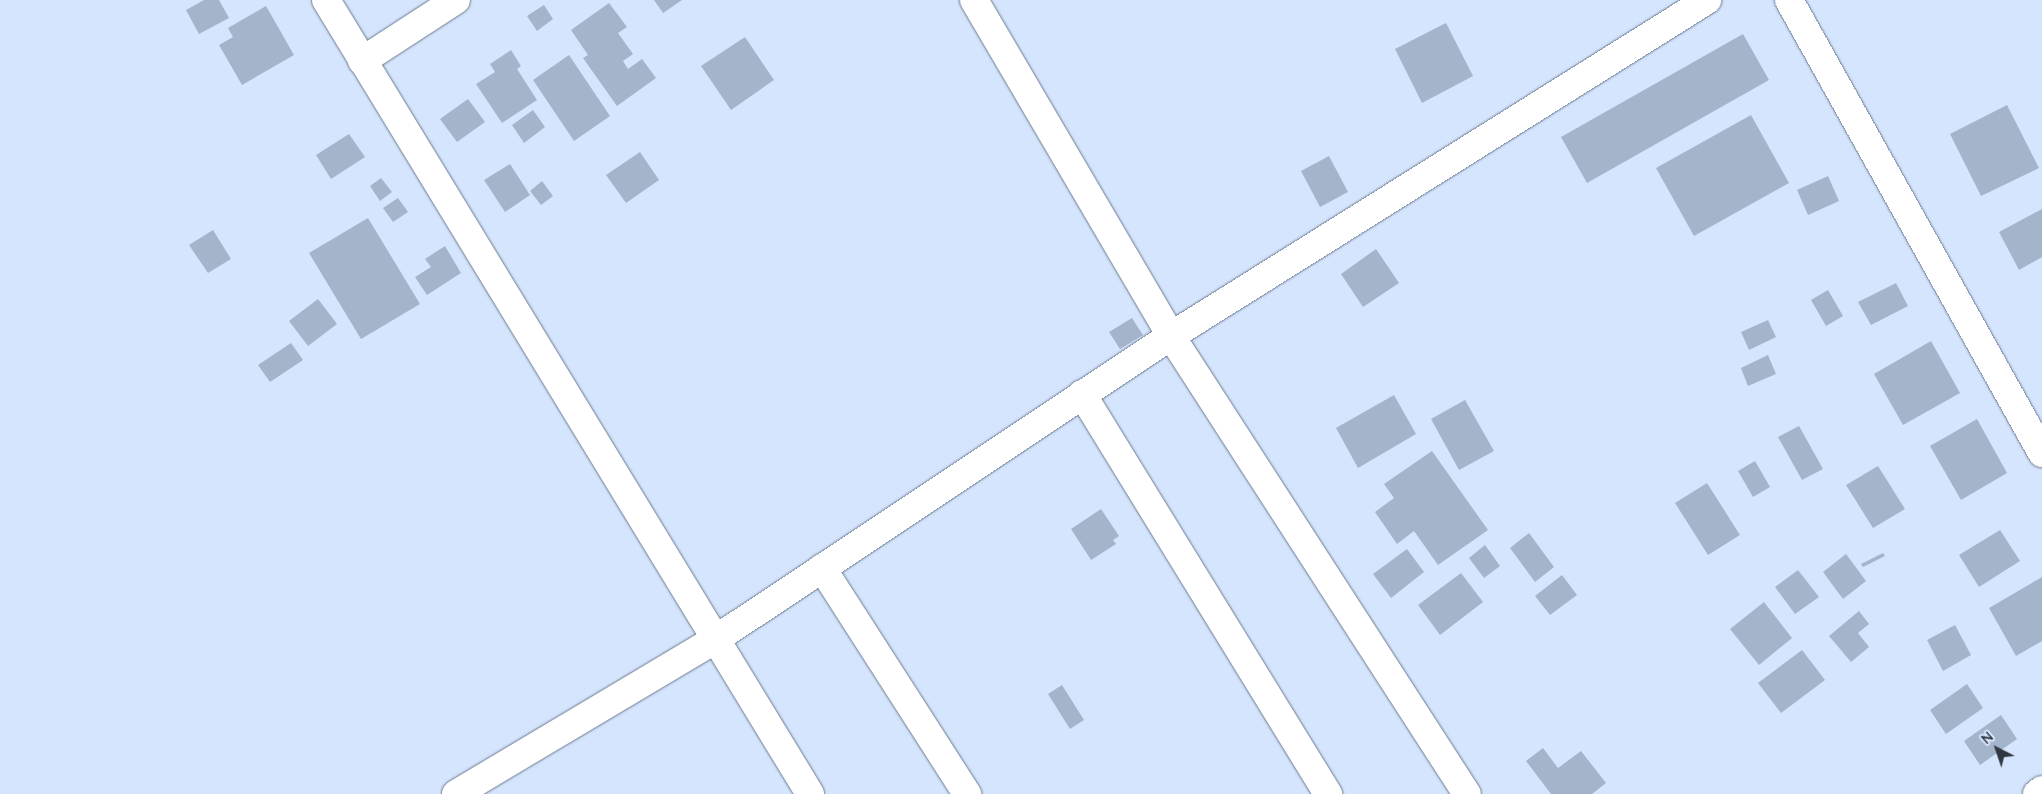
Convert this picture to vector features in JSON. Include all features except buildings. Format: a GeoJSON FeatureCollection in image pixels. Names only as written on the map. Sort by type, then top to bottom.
{"type":"FeatureCollection","features":[{"type":"Feature","properties":{"kind":"street"},"geometry":{"type":"LineString","coordinates":[[326,0],[810,794]]}},
{"type":"Feature","properties":{"kind":"street"},"geometry":{"type":"LineString","coordinates":[[362,60],[456,0]]}},
{"type":"Feature","properties":{"kind":"street"},"geometry":{"type":"LineString","coordinates":[[974,0],[1171,336],[1467,794]]}},
{"type":"Feature","properties":{"kind":"street"},"geometry":{"type":"LineString","coordinates":[[456,794],[716,639],[1171,336],[1707,0]]}},
{"type":"Feature","properties":{"kind":"street"},"geometry":{"type":"LineString","coordinates":[[1789,0],[2042,453]]}},
{"type":"Feature","properties":{"kind":"street"},"geometry":{"type":"LineString","coordinates":[[1082,394],[1328,794]]}},
{"type":"Feature","properties":{"kind":"street"},"geometry":{"type":"LineString","coordinates":[[822,568],[967,794]]}},
{"type":"Feature","properties":{"kind":"street"},"geometry":{"type":"LineString","coordinates":[[2037,794],[2042,790]]}}]}
